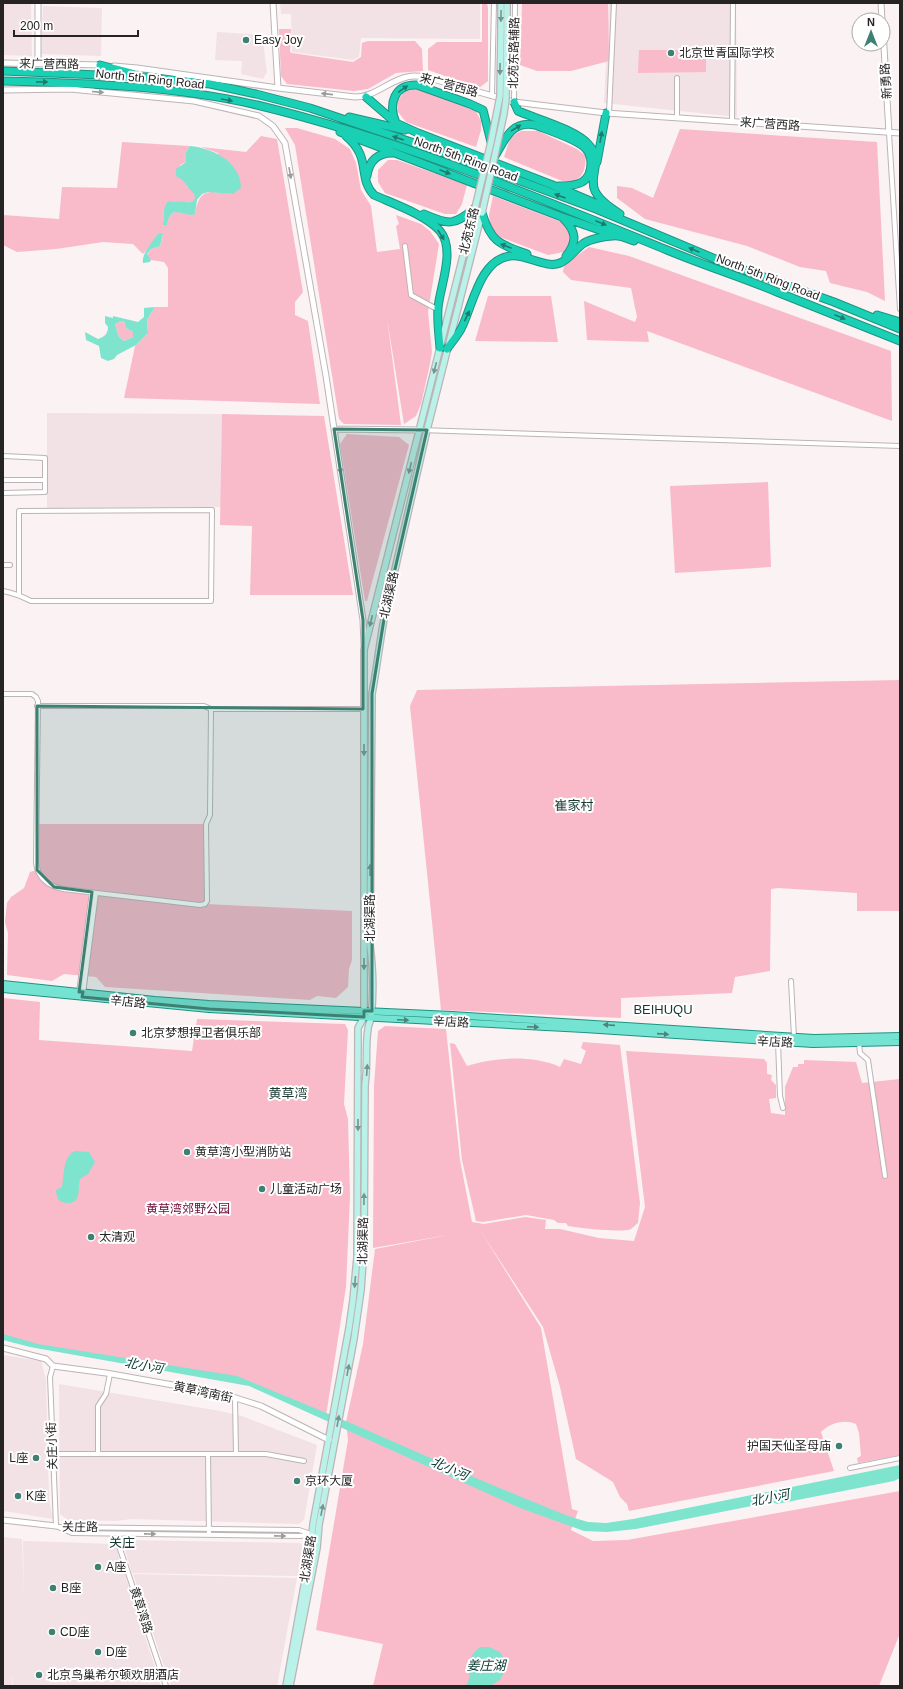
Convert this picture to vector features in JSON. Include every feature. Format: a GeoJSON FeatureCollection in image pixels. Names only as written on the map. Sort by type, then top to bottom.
{"type":"FeatureCollection","features":[{"type":"Feature","properties":{"kind":"highway"},"geometry":{"type":"LineString","coordinates":[[100,65],[147,77]]}},
{"type":"Feature","properties":{"kind":"highway","name":"North 5th Ring Road"},"geometry":{"type":"LineString","coordinates":[[3,71],[147,77],[210,84],[310,108],[444,153],[560,196],[725,263],[834,302],[900,328]]}},
{"type":"Feature","properties":{"kind":"highway","name":"North 5th Ring Road"},"geometry":{"type":"LineString","coordinates":[[3,81],[81,83],[189,94],[256,105],[363,134],[505,184],[672,252],[776,291],[900,341]]}},
{"type":"Feature","properties":{"kind":"highway"},"geometry":{"type":"LineString","coordinates":[[396,123],[392,107],[396,94],[410,84],[417,84],[483,110],[491,142]]}},
{"type":"Feature","properties":{"kind":"highway"},"geometry":{"type":"LineString","coordinates":[[366,97],[396,123],[555,186],[620,214],[670,240]]}},
{"type":"Feature","properties":{"kind":"highway"},"geometry":{"type":"LineString","coordinates":[[514,102],[518,111],[583,139],[590,145],[597,162]]}},
{"type":"Feature","properties":{"kind":"highway"},"geometry":{"type":"LineString","coordinates":[[310,108],[418,133]]}},
{"type":"Feature","properties":{"kind":"highway"},"geometry":{"type":"LineString","coordinates":[[607,113],[593,177],[596,192],[600,198],[620,214]]}},
{"type":"Feature","properties":{"kind":"highway"},"geometry":{"type":"LineString","coordinates":[[494,158],[509,133],[520,124],[527,123],[535,125],[584,147],[591,158],[588,177],[580,184],[572,186],[555,186]]}},
{"type":"Feature","properties":{"kind":"highway"},"geometry":{"type":"LineString","coordinates":[[328,124],[343,133],[562,217],[614,235],[672,252]]}},
{"type":"Feature","properties":{"kind":"highway"},"geometry":{"type":"LineString","coordinates":[[343,133],[354,144],[360,154],[368,189],[374,195],[428,221],[441,232],[448,246],[446,267],[438,308],[443,348]]}},
{"type":"Feature","properties":{"kind":"highway"},"geometry":{"type":"LineString","coordinates":[[394,153],[387,153],[378,156],[372,160],[368,168],[367,177],[370,186],[377,194],[426,216],[452,223],[462,220],[475,208]]}},
{"type":"Feature","properties":{"kind":"highway"},"geometry":{"type":"LineString","coordinates":[[482,213],[490,233],[499,243],[552,261],[565,256],[572,248],[574,236],[572,227],[562,217]]}},
{"type":"Feature","properties":{"kind":"highway"},"geometry":{"type":"LineString","coordinates":[[443,348],[460,330],[471,308],[481,279],[488,268],[496,261],[507,256],[518,255],[548,265],[560,263],[571,256],[584,244],[593,240],[614,235]]}},
{"type":"Feature","properties":{"kind":"highway"},"geometry":{"type":"LineString","coordinates":[[834,302],[900,322]]}},
{"type":"Feature","properties":{"kind":"main road"},"geometry":{"type":"LineString","coordinates":[[501,3],[504,30]]}},
{"type":"Feature","properties":{"kind":"main road"},"geometry":{"type":"LineString","coordinates":[[504,30],[507,3]]}},
{"type":"Feature","properties":{"kind":"main road","name":"北苑东路"},"geometry":{"type":"LineString","coordinates":[[427,430],[443,348],[491,142],[500,96],[504,30]]}},
{"type":"Feature","properties":{"kind":"main road","name":"北苑东路"},"geometry":{"type":"LineString","coordinates":[[420,430],[482,213],[494,158],[506,99],[504,30]]}},
{"type":"Feature","properties":{"kind":"main road","name":"北湖渠路"},"geometry":{"type":"LineString","coordinates":[[286,1686],[336,1434],[338,1407],[356,1276],[358,1028],[364,1014],[364,650],[420,430]]}},
{"type":"Feature","properties":{"kind":"main road","name":"北湖渠路"},"geometry":{"type":"LineString","coordinates":[[290,1686],[315,1535],[330,1431],[338,1407],[359,1311],[363,1271],[365,1085],[367,1071],[368,1028],[372,1011],[373,970],[370,938],[372,694],[379,642],[385,613],[427,430]]}},
{"type":"Feature","properties":{"kind":"main road","name":"辛店路"},"geometry":{"type":"LineString","coordinates":[[3,984],[81,994]]}},
{"type":"Feature","properties":{"kind":"main road","name":"辛店路"},"geometry":{"type":"LineString","coordinates":[[3,989],[201,1004],[364,1014],[372,1011],[724,1035],[778,1042],[813,1044],[900,1042]]}},
{"type":"Feature","properties":{"kind":"main road","name":"辛店路"},"geometry":{"type":"LineString","coordinates":[[364,1014],[371,1018],[724,1035],[859,1038],[900,1036]]}},
{"type":"Feature","properties":{"kind":"street"},"geometry":{"type":"LineString","coordinates":[[38,3],[38,64]]}},
{"type":"Feature","properties":{"kind":"street"},"geometry":{"type":"LineString","coordinates":[[273,3],[278,88]]}},
{"type":"Feature","properties":{"kind":"street","name":"北苑东路辅路"},"geometry":{"type":"LineString","coordinates":[[492,96],[494,3]]}},
{"type":"Feature","properties":{"kind":"street","name":"北苑东路辅路"},"geometry":{"type":"LineString","coordinates":[[514,102],[515,3]]}},
{"type":"Feature","properties":{"kind":"street"},"geometry":{"type":"LineString","coordinates":[[607,113],[614,3]]}},
{"type":"Feature","properties":{"kind":"street"},"geometry":{"type":"LineString","coordinates":[[732,122],[733,3]]}},
{"type":"Feature","properties":{"kind":"street","name":"新勇路"},"geometry":{"type":"LineString","coordinates":[[884,52],[889,132]]}},
{"type":"Feature","properties":{"kind":"street","name":"来广营西路"},"geometry":{"type":"LineString","coordinates":[[3,62],[100,65],[137,68],[278,88],[366,97],[400,79],[415,76],[426,77],[514,102],[607,113],[900,133]]}},
{"type":"Feature","properties":{"kind":"street"},"geometry":{"type":"LineString","coordinates":[[677,78],[677,118]]}},
{"type":"Feature","properties":{"kind":"street"},"geometry":{"type":"LineString","coordinates":[[3,90],[70,89],[194,101],[259,116],[273,126],[285,143],[334,429],[363,620],[364,650]]}},
{"type":"Feature","properties":{"kind":"street"},"geometry":{"type":"LineString","coordinates":[[889,132],[900,308]]}},
{"type":"Feature","properties":{"kind":"street"},"geometry":{"type":"LineString","coordinates":[[405,246],[411,294],[435,308]]}},
{"type":"Feature","properties":{"kind":"street"},"geometry":{"type":"LineString","coordinates":[[334,429],[427,430],[900,446]]}},
{"type":"Feature","properties":{"kind":"street"},"geometry":{"type":"LineString","coordinates":[[3,456],[45,458],[45,492],[3,493]]}},
{"type":"Feature","properties":{"kind":"street"},"geometry":{"type":"LineString","coordinates":[[3,480],[45,480]]}},
{"type":"Feature","properties":{"kind":"street"},"geometry":{"type":"LineString","coordinates":[[3,591],[19,595],[31,601],[211,601],[212,510],[19,511],[19,595]]}},
{"type":"Feature","properties":{"kind":"street"},"geometry":{"type":"LineString","coordinates":[[3,565],[10,565]]}},
{"type":"Feature","properties":{"kind":"street"},"geometry":{"type":"LineString","coordinates":[[3,694],[32,694],[36,697],[38,706],[37,870],[47,883],[54,887],[200,904],[205,904],[207,901],[206,824],[210,815],[211,709]]}},
{"type":"Feature","properties":{"kind":"street"},"geometry":{"type":"LineString","coordinates":[[38,706],[204,706],[211,709],[363,708]]}},
{"type":"Feature","properties":{"kind":"street"},"geometry":{"type":"LineString","coordinates":[[81,994],[94,892]]}},
{"type":"Feature","properties":{"kind":"street"},"geometry":{"type":"LineString","coordinates":[[791,981],[794,1037]]}},
{"type":"Feature","properties":{"kind":"street"},"geometry":{"type":"LineString","coordinates":[[778,1042],[780,1096],[783,1108]]}},
{"type":"Feature","properties":{"kind":"street"},"geometry":{"type":"LineString","coordinates":[[859,1042],[860,1053],[868,1060],[885,1176]]}},
{"type":"Feature","properties":{"kind":"street","name":"黄草湾南街"},"geometry":{"type":"LineString","coordinates":[[3,1348],[46,1359],[53,1366],[110,1374],[223,1394],[261,1406],[329,1440]]}},
{"type":"Feature","properties":{"kind":"street","name":"关庄小街"},"geometry":{"type":"LineString","coordinates":[[53,1366],[50,1377],[56,1526]]}},
{"type":"Feature","properties":{"kind":"street"},"geometry":{"type":"LineString","coordinates":[[98,1453],[98,1406],[106,1394],[110,1374]]}},
{"type":"Feature","properties":{"kind":"street"},"geometry":{"type":"LineString","coordinates":[[235,1398],[236,1454]]}},
{"type":"Feature","properties":{"kind":"street"},"geometry":{"type":"LineString","coordinates":[[53,1454],[266,1454],[304,1461]]}},
{"type":"Feature","properties":{"kind":"street"},"geometry":{"type":"LineString","coordinates":[[208,1454],[208,1535]]}},
{"type":"Feature","properties":{"kind":"street"},"geometry":{"type":"LineString","coordinates":[[850,1468],[900,1458]]}},
{"type":"Feature","properties":{"kind":"street"},"geometry":{"type":"LineString","coordinates":[[3,1520],[56,1526]]}},
{"type":"Feature","properties":{"kind":"street","name":"关庄路"},"geometry":{"type":"LineString","coordinates":[[56,1526],[299,1530],[315,1535]]}},
{"type":"Feature","properties":{"kind":"street","name":"关庄路"},"geometry":{"type":"LineString","coordinates":[[56,1526],[72,1533],[315,1535]]}},
{"type":"Feature","properties":{"kind":"street","name":"黄草湾路"},"geometry":{"type":"LineString","coordinates":[[115,1534],[166,1686]]}},
{"type":"Feature","properties":{"kind":"highlighted area"},"geometry":{"type":"Polygon","coordinates":[[[334,429],[427,430],[385,613],[372,694],[372,1011],[364,1011],[364,1017],[209,1009],[82,997],[83,992],[79,992],[92,892],[54,887],[37,870],[37,706],[363,709],[363,620],[334,429]]]}},
{"type":"Feature","properties":{"kind":"shaded area"},"geometry":{"type":"Polygon","coordinates":[[[3,3],[31,3],[32,56],[3,55],[3,3]]]}},
{"type":"Feature","properties":{"kind":"shaded area"},"geometry":{"type":"Polygon","coordinates":[[[280,3],[480,3],[480,39],[361,38],[359,57],[353,60],[292,52],[291,14],[281,14],[280,3]]]}},
{"type":"Feature","properties":{"kind":"shaded area","name":"北京世青国际学校"},"geometry":{"type":"Polygon","coordinates":[[[609,3],[736,3],[737,117],[604,103],[609,3]]]}},
{"type":"Feature","properties":{"kind":"shaded area"},"geometry":{"type":"Polygon","coordinates":[[[43,6],[102,8],[101,56],[41,54],[43,6]]]}},
{"type":"Feature","properties":{"kind":"shaded area"},"geometry":{"type":"Polygon","coordinates":[[[217,32],[262,35],[267,72],[263,79],[241,74],[242,61],[215,60],[217,32]]]}},
{"type":"Feature","properties":{"kind":"shaded area"},"geometry":{"type":"Polygon","coordinates":[[[47,413],[222,414],[221,507],[47,508],[47,413]]]}},
{"type":"Feature","properties":{"kind":"shaded area"},"geometry":{"type":"Polygon","coordinates":[[[3,1355],[41,1361],[46,1379],[49,1500],[53,1519],[3,1511],[3,1355]]]}},
{"type":"Feature","properties":{"kind":"shaded area"},"geometry":{"type":"Polygon","coordinates":[[[59,1384],[242,1416],[317,1445],[304,1520],[299,1524],[131,1519],[117,1521],[68,1520],[60,1514],[59,1384]]]}},
{"type":"Feature","properties":{"kind":"shaded area"},"geometry":{"type":"Polygon","coordinates":[[[3,1537],[22,1539],[24,1600],[23,1541],[115,1544],[161,1686],[13,1686],[12,1673],[12,1686],[3,1686],[3,1537]]]}},
{"type":"Feature","properties":{"kind":"shaded area"},"geometry":{"type":"Polygon","coordinates":[[[122,1540],[300,1543],[303,1546],[298,1576],[132,1573],[122,1540]]]}},
{"type":"Feature","properties":{"kind":"shaded area"},"geometry":{"type":"Polygon","coordinates":[[[133,1574],[297,1578],[277,1686],[171,1686],[133,1574]]]}},
{"type":"Feature","properties":{"kind":"green space"},"geometry":{"type":"Polygon","coordinates":[[[482,3],[487,3],[488,8],[488,81],[479,88],[428,70],[428,49],[437,42],[482,42],[482,3]]]}},
{"type":"Feature","properties":{"kind":"green space"},"geometry":{"type":"Polygon","coordinates":[[[522,3],[608,3],[609,61],[571,71],[537,71],[520,65],[522,3]]]}},
{"type":"Feature","properties":{"kind":"green space"},"geometry":{"type":"Polygon","coordinates":[[[279,29],[291,29],[290,52],[292,53],[353,62],[361,57],[362,43],[368,41],[415,41],[422,49],[423,71],[396,73],[368,89],[354,91],[287,84],[281,76],[279,29]]]}},
{"type":"Feature","properties":{"kind":"green space"},"geometry":{"type":"Polygon","coordinates":[[[639,50],[706,50],[706,72],[638,73],[639,50]]]}},
{"type":"Feature","properties":{"kind":"green space"},"geometry":{"type":"Polygon","coordinates":[[[418,89],[476,111],[481,121],[481,130],[476,147],[406,122],[398,112],[397,101],[405,91],[418,89]]]}},
{"type":"Feature","properties":{"kind":"green space"},"geometry":{"type":"Polygon","coordinates":[[[285,128],[297,128],[335,139],[350,149],[356,163],[361,190],[371,206],[377,252],[400,249],[396,226],[399,224],[396,215],[421,224],[430,231],[439,244],[428,312],[432,352],[430,364],[421,404],[416,416],[404,424],[387,318],[401,425],[344,424],[339,419],[295,145],[285,128]]]}},
{"type":"Feature","properties":{"kind":"green space"},"geometry":{"type":"Polygon","coordinates":[[[680,129],[877,142],[885,301],[867,292],[830,283],[826,271],[800,267],[747,246],[645,219],[617,198],[617,186],[632,188],[653,198],[680,129]]]}},
{"type":"Feature","properties":{"kind":"green space"},"geometry":{"type":"Polygon","coordinates":[[[521,131],[538,131],[577,149],[586,156],[584,171],[580,177],[567,183],[504,157],[511,136],[521,131]]]}},
{"type":"Feature","properties":{"kind":"green space"},"geometry":{"type":"Polygon","coordinates":[[[261,136],[277,139],[303,292],[295,302],[295,315],[308,321],[320,404],[124,398],[135,346],[148,333],[147,320],[155,307],[168,307],[168,268],[164,262],[151,260],[147,255],[151,249],[160,246],[163,235],[158,233],[152,244],[143,254],[133,244],[103,242],[56,249],[17,252],[3,245],[3,215],[59,219],[62,187],[117,188],[122,142],[190,146],[186,152],[186,162],[180,165],[180,178],[195,193],[195,199],[192,202],[182,203],[173,201],[164,209],[163,225],[167,226],[168,219],[173,213],[195,214],[200,199],[207,193],[218,192],[233,194],[218,153],[201,147],[246,152],[261,136]]]}},
{"type":"Feature","properties":{"kind":"green space"},"geometry":{"type":"Polygon","coordinates":[[[388,160],[397,160],[467,185],[462,204],[456,214],[445,214],[385,193],[378,182],[378,170],[388,160]]]}},
{"type":"Feature","properties":{"kind":"green space"},"geometry":{"type":"Polygon","coordinates":[[[493,196],[564,223],[571,234],[570,245],[564,252],[548,255],[497,236],[490,225],[489,215],[493,196]]]}},
{"type":"Feature","properties":{"kind":"green space"},"geometry":{"type":"Polygon","coordinates":[[[589,247],[629,256],[891,351],[892,421],[647,331],[649,342],[587,340],[584,301],[635,322],[637,317],[631,288],[571,280],[563,272],[564,265],[589,247]]]}},
{"type":"Feature","properties":{"kind":"green space"},"geometry":{"type":"Polygon","coordinates":[[[488,296],[551,296],[558,342],[475,341],[488,296]]]}},
{"type":"Feature","properties":{"kind":"green space"},"geometry":{"type":"Polygon","coordinates":[[[124,321],[126,328],[133,332],[133,337],[124,341],[119,337],[115,324],[124,321]]]}},
{"type":"Feature","properties":{"kind":"green space"},"geometry":{"type":"Polygon","coordinates":[[[222,414],[324,416],[353,595],[250,595],[252,526],[220,525],[222,414]]]}},
{"type":"Feature","properties":{"kind":"green space"},"geometry":{"type":"Polygon","coordinates":[[[347,434],[399,437],[409,445],[367,601],[365,601],[340,444],[347,434]]]}},
{"type":"Feature","properties":{"kind":"green space"},"geometry":{"type":"Polygon","coordinates":[[[768,482],[771,567],[675,573],[670,486],[768,482]]]}},
{"type":"Feature","properties":{"kind":"green space"},"geometry":{"type":"Polygon","coordinates":[[[900,680],[900,911],[857,911],[857,893],[778,888],[771,889],[770,971],[735,977],[732,993],[621,998],[621,1018],[441,1010],[410,706],[417,690],[900,680]]]}},
{"type":"Feature","properties":{"kind":"green space"},"geometry":{"type":"Polygon","coordinates":[[[36,824],[206,824],[206,904],[352,911],[352,960],[349,969],[348,987],[336,998],[317,996],[310,1000],[105,987],[96,977],[64,974],[52,981],[7,975],[8,933],[5,922],[7,903],[11,897],[24,888],[30,872],[37,870],[36,824]]]}},
{"type":"Feature","properties":{"kind":"green space","name":"黄草湾郊野公园"},"geometry":{"type":"Polygon","coordinates":[[[3,998],[40,1002],[39,1040],[192,1051],[197,1019],[345,1024],[348,1030],[344,1104],[348,1119],[350,1196],[346,1287],[326,1416],[249,1381],[25,1344],[3,1337],[3,998]]]}},
{"type":"Feature","properties":{"kind":"green space"},"geometry":{"type":"Polygon","coordinates":[[[385,1026],[446,1029],[460,1160],[472,1222],[484,1224],[525,1217],[546,1220],[545,1229],[560,1229],[599,1238],[634,1241],[645,1207],[626,1051],[764,1059],[767,1063],[767,1074],[772,1075],[771,1080],[776,1085],[776,1098],[769,1099],[771,1113],[785,1115],[785,1087],[793,1067],[798,1067],[798,1064],[804,1064],[804,1060],[856,1062],[862,1083],[900,1079],[900,1455],[858,1463],[857,1458],[861,1456],[859,1433],[856,1424],[847,1422],[837,1423],[829,1426],[821,1432],[834,1471],[629,1511],[627,1504],[620,1497],[613,1482],[576,1459],[560,1387],[543,1327],[480,1230],[541,1328],[572,1509],[578,1511],[571,1530],[593,1541],[627,1540],[900,1491],[900,1633],[879,1686],[373,1686],[383,1644],[316,1630],[348,1440],[346,1422],[363,1344],[375,1249],[448,1235],[373,1248],[374,1086],[378,1031],[385,1026]]]}},
{"type":"Feature","properties":{"kind":"green space"},"geometry":{"type":"Polygon","coordinates":[[[583,1042],[620,1045],[640,1203],[638,1223],[631,1229],[610,1230],[568,1226],[566,1223],[558,1223],[554,1220],[526,1215],[483,1222],[476,1221],[462,1160],[450,1043],[455,1044],[467,1066],[502,1059],[526,1059],[549,1063],[560,1067],[564,1059],[581,1064],[586,1051],[581,1048],[583,1042]]]}},
{"type":"Feature","properties":{"kind":"water"},"geometry":{"type":"Polygon","coordinates":[[[190,146],[208,150],[224,158],[236,171],[240,179],[241,188],[233,194],[208,192],[202,194],[197,200],[195,214],[192,215],[178,212],[172,213],[168,220],[167,226],[163,225],[164,209],[167,202],[192,202],[195,198],[194,194],[184,182],[176,176],[176,169],[186,162],[186,152],[190,146]]]}},
{"type":"Feature","properties":{"kind":"water"},"geometry":{"type":"Polygon","coordinates":[[[158,233],[163,234],[160,246],[151,249],[147,254],[151,260],[150,262],[143,263],[146,252],[158,233]]]}},
{"type":"Feature","properties":{"kind":"water"},"geometry":{"type":"Polygon","coordinates":[[[155,307],[147,320],[148,333],[136,345],[117,355],[114,359],[108,361],[101,358],[99,346],[86,340],[85,332],[98,339],[105,335],[108,327],[105,323],[105,316],[113,318],[113,316],[138,322],[144,317],[144,308],[155,307]],[[124,321],[115,324],[119,337],[124,341],[133,337],[133,332],[126,328],[124,321]]]}},
{"type":"Feature","properties":{"kind":"water"},"geometry":{"type":"Polygon","coordinates":[[[75,1151],[89,1152],[95,1162],[88,1174],[80,1179],[78,1196],[76,1200],[71,1203],[65,1203],[58,1199],[56,1190],[62,1187],[66,1161],[71,1153],[75,1151]]]}},
{"type":"Feature","properties":{"kind":"water","name":"北小河"},"geometry":{"type":"Polygon","coordinates":[[[3,1334],[38,1344],[237,1376],[353,1424],[485,1482],[568,1516],[588,1522],[606,1523],[633,1519],[900,1465],[900,1478],[894,1481],[777,1504],[772,1502],[636,1529],[607,1532],[584,1531],[520,1508],[249,1386],[30,1347],[3,1340],[3,1334]]]}},
{"type":"Feature","properties":{"kind":"water","name":"姜庄湖"},"geometry":{"type":"Polygon","coordinates":[[[480,1647],[489,1647],[500,1652],[503,1657],[503,1674],[500,1680],[490,1686],[466,1686],[469,1680],[470,1658],[480,1647]]]}},
{"type":"Feature","properties":{"kind":"place","name":"Easy Joy"},"geometry":{"type":"Point","coordinates":[246,40]}},
{"type":"Feature","properties":{"kind":"place","name":"北京世青国际学校"},"geometry":{"type":"Point","coordinates":[671,53]}},
{"type":"Feature","properties":{"kind":"place","name":"北京梦想捍卫者俱乐部"},"geometry":{"type":"Point","coordinates":[133,1033]}},
{"type":"Feature","properties":{"kind":"place","name":"黄草湾小型消防站"},"geometry":{"type":"Point","coordinates":[187,1152]}},
{"type":"Feature","properties":{"kind":"place","name":"儿童活动广场"},"geometry":{"type":"Point","coordinates":[262,1189]}},
{"type":"Feature","properties":{"kind":"place","name":"太清观"},"geometry":{"type":"Point","coordinates":[91,1237]}},
{"type":"Feature","properties":{"kind":"place","name":"护国天仙圣母庙"},"geometry":{"type":"Point","coordinates":[839,1446]}},
{"type":"Feature","properties":{"kind":"place","name":"L座"},"geometry":{"type":"Point","coordinates":[36,1458]}},
{"type":"Feature","properties":{"kind":"place","name":"京环大厦"},"geometry":{"type":"Point","coordinates":[297,1481]}},
{"type":"Feature","properties":{"kind":"place","name":"K座"},"geometry":{"type":"Point","coordinates":[18,1496]}},
{"type":"Feature","properties":{"kind":"place","name":"A座"},"geometry":{"type":"Point","coordinates":[98,1567]}},
{"type":"Feature","properties":{"kind":"place","name":"B座"},"geometry":{"type":"Point","coordinates":[53,1588]}},
{"type":"Feature","properties":{"kind":"place","name":"CD座"},"geometry":{"type":"Point","coordinates":[52,1632]}},
{"type":"Feature","properties":{"kind":"place","name":"D座"},"geometry":{"type":"Point","coordinates":[98,1652]}},
{"type":"Feature","properties":{"kind":"place","name":"北京鸟巢希尔顿欢朋酒店"},"geometry":{"type":"Point","coordinates":[39,1675]}},
{"type":"Feature","properties":{"kind":"district","name":"崔家村"},"geometry":{"type":"Point","coordinates":[574,805]}},
{"type":"Feature","properties":{"kind":"district","name":"BEIHUQU"},"geometry":{"type":"Point","coordinates":[663,1009]}},
{"type":"Feature","properties":{"kind":"district","name":"黄草湾"},"geometry":{"type":"Point","coordinates":[288,1093]}},
{"type":"Feature","properties":{"kind":"district","name":"关庄"},"geometry":{"type":"Point","coordinates":[122,1542]}}]}
